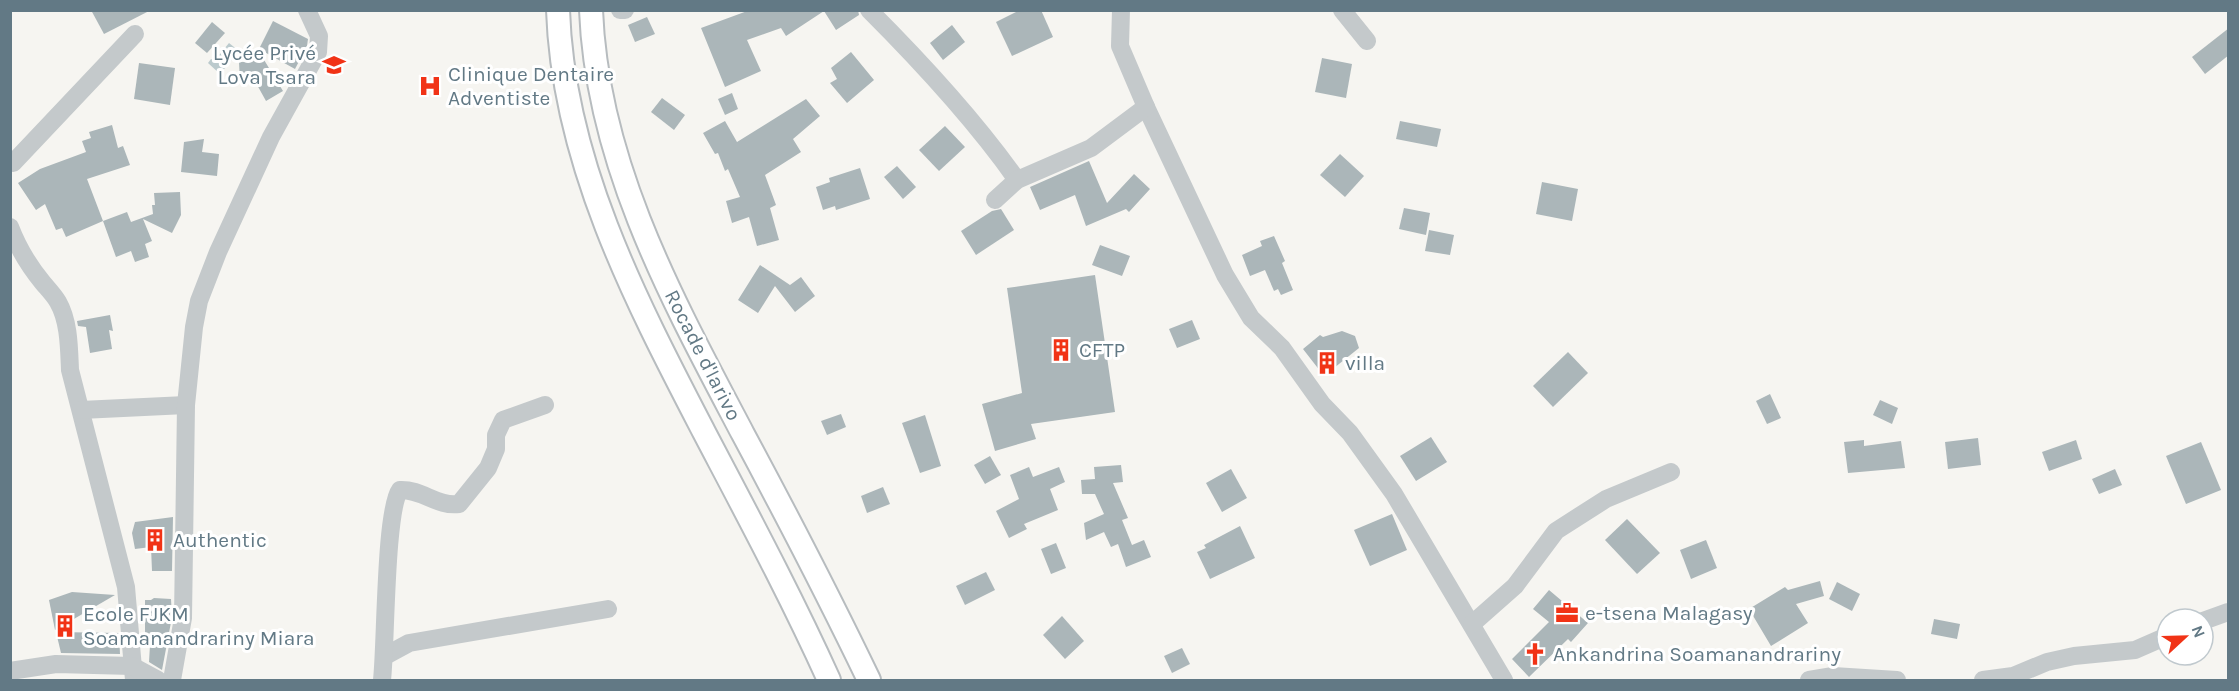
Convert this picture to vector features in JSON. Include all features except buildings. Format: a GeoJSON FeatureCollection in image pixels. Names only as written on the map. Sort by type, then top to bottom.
{"type":"FeatureCollection","features":[{"type":"Feature","properties":{"kind":"main road","name":"Rocade d'Iarivo"},"geometry":{"type":"LineString","coordinates":[[558,10],[568,95],[595,195],[614,246],[641,309],[764,546],[829,681]]}},
{"type":"Feature","properties":{"kind":"main road","name":"Rocade d'Iarivo"},"geometry":{"type":"LineString","coordinates":[[591,10],[592,50],[607,123],[633,207],[679,313],[822,582],[869,681]]}},
{"type":"Feature","properties":{"kind":"street"},"geometry":{"type":"LineString","coordinates":[[172,681],[183,618],[186,405],[194,327],[207,278],[271,137],[318,52],[319,36],[307,10]]}},
{"type":"Feature","properties":{"kind":"street"},"geometry":{"type":"LineString","coordinates":[[869,10],[902,43],[992,146],[1017,180]]}},
{"type":"Feature","properties":{"kind":"street"},"geometry":{"type":"LineString","coordinates":[[1121,10],[1120,46],[1225,275],[1251,318],[1281,348],[1322,404],[1350,433],[1394,494],[1504,681]]}},
{"type":"Feature","properties":{"kind":"street"},"geometry":{"type":"LineString","coordinates":[[1342,10],[1367,41]]}},
{"type":"Feature","properties":{"kind":"street"},"geometry":{"type":"LineString","coordinates":[[12,167],[135,34]]}},
{"type":"Feature","properties":{"kind":"street"},"geometry":{"type":"LineString","coordinates":[[995,200],[1017,180],[1091,148],[1146,107]]}},
{"type":"Feature","properties":{"kind":"street"},"geometry":{"type":"LineString","coordinates":[[10,144],[12,167]]}},
{"type":"Feature","properties":{"kind":"street"},"geometry":{"type":"LineString","coordinates":[[10,227],[29,265],[58,301],[65,321],[70,370],[126,587],[133,673]]}},
{"type":"Feature","properties":{"kind":"street"},"geometry":{"type":"LineString","coordinates":[[81,410],[186,405]]}},
{"type":"Feature","properties":{"kind":"street"},"geometry":{"type":"LineString","coordinates":[[382,681],[390,542],[396,496],[400,490],[409,489],[443,504],[459,504],[488,468],[496,449],[496,435],[503,420],[545,405]]}},
{"type":"Feature","properties":{"kind":"street"},"geometry":{"type":"LineString","coordinates":[[1472,624],[1515,586],[1556,531],[1606,499],[1671,472]]}},
{"type":"Feature","properties":{"kind":"street"},"geometry":{"type":"LineString","coordinates":[[385,656],[409,643],[608,609]]}},
{"type":"Feature","properties":{"kind":"street"},"geometry":{"type":"LineString","coordinates":[[1983,681],[2013,676],[2047,662],[2074,656],[2135,650],[2155,641]]}},
{"type":"Feature","properties":{"kind":"street"},"geometry":{"type":"LineString","coordinates":[[10,671],[56,663],[133,673],[158,681]]}},
{"type":"Feature","properties":{"kind":"street"},"geometry":{"type":"LineString","coordinates":[[1809,681],[1833,676],[1897,681]]}},
{"type":"Feature","properties":{"kind":"shaded area"},"geometry":{"type":"Polygon","coordinates":[[[229,43],[239,51],[220,74],[208,63],[211,59],[215,60],[229,43]]]}},
{"type":"Feature","properties":{"kind":"place","name":"Lycée Privé Lova Tsara"},"geometry":{"type":"Point","coordinates":[334,65]}},
{"type":"Feature","properties":{"kind":"place","name":"Clinique Dentaire Adventiste"},"geometry":{"type":"Point","coordinates":[430,86]}},
{"type":"Feature","properties":{"kind":"place","name":"CFTP"},"geometry":{"type":"Point","coordinates":[1061,350]}},
{"type":"Feature","properties":{"kind":"place","name":"villa"},"geometry":{"type":"Point","coordinates":[1327,363]}},
{"type":"Feature","properties":{"kind":"place","name":"Authentic"},"geometry":{"type":"Point","coordinates":[155,540]}},
{"type":"Feature","properties":{"kind":"place","name":"e-tsena Malagasy"},"geometry":{"type":"Point","coordinates":[1567,613]}},
{"type":"Feature","properties":{"kind":"place","name":"Ecole FJKM Soamanandrariny Miara"},"geometry":{"type":"Point","coordinates":[65,626]}},
{"type":"Feature","properties":{"kind":"place","name":"Ankandrina Soamanandrariny"},"geometry":{"type":"Point","coordinates":[1535,654]}}]}
